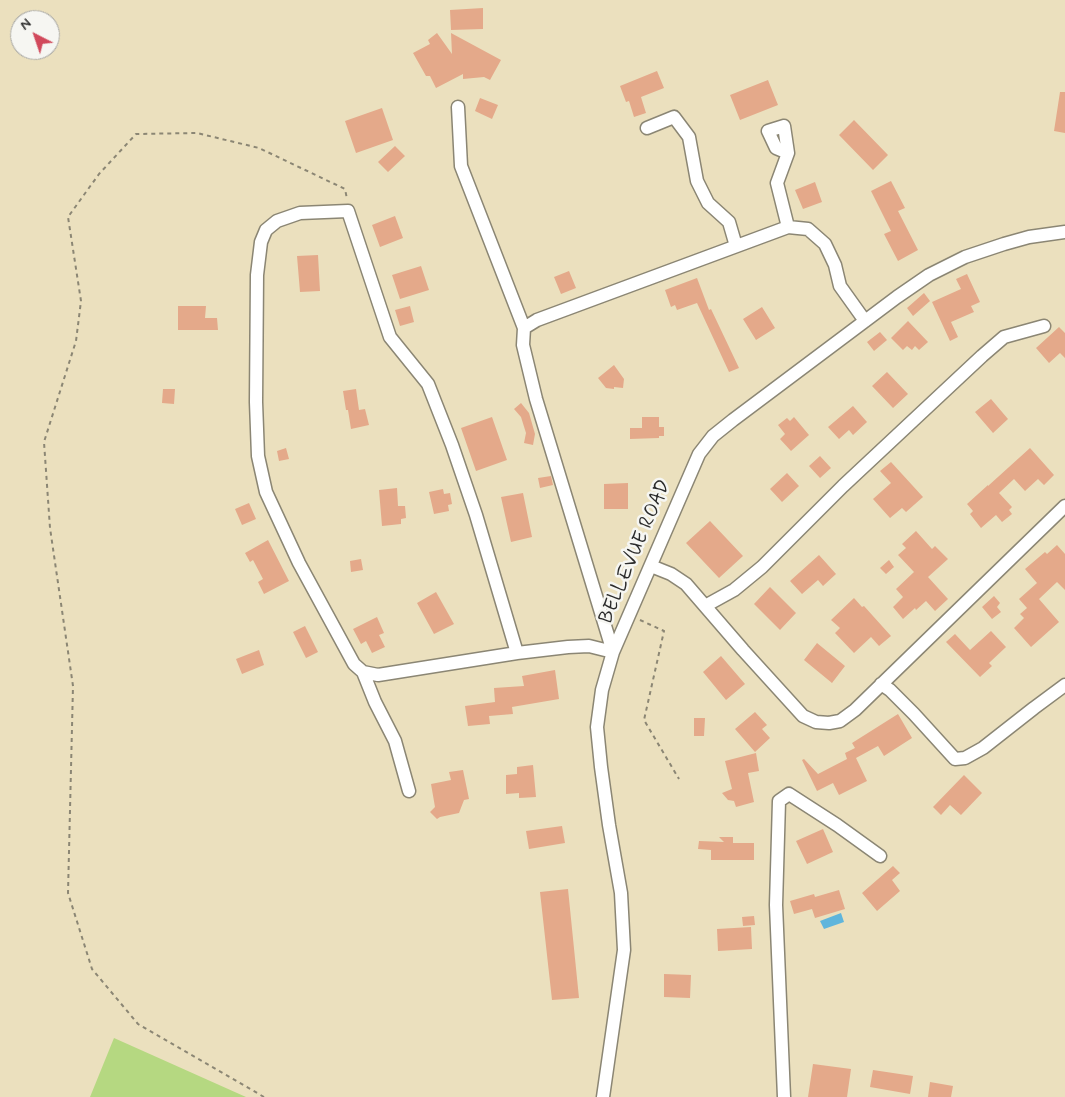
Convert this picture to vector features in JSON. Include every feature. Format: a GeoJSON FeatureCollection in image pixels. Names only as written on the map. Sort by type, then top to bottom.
{"type":"FeatureCollection","features":[{"type":"Feature","properties":{"kind":"street"},"geometry":{"type":"LineString","coordinates":[[458,107],[461,166],[524,328],[523,345],[536,398],[613,652]]}},
{"type":"Feature","properties":{"kind":"street"},"geometry":{"type":"LineString","coordinates":[[647,128],[674,118],[689,136],[697,181],[708,203],[729,222],[736,246]]}},
{"type":"Feature","properties":{"kind":"street"},"geometry":{"type":"LineString","coordinates":[[788,153],[777,183],[788,227]]}},
{"type":"Feature","properties":{"kind":"street"},"geometry":{"type":"LineString","coordinates":[[409,791],[395,741],[375,702],[363,672],[354,664],[299,563],[266,492],[258,456],[257,435],[257,275],[261,242],[266,230],[277,221],[300,213],[348,212],[390,337],[428,384],[452,445],[476,515],[517,653]]}},
{"type":"Feature","properties":{"kind":"street"},"geometry":{"type":"LineString","coordinates":[[524,328],[537,320],[788,227],[808,229],[825,244],[835,265],[840,286],[865,322]]}},
{"type":"Feature","properties":{"kind":"street","name":"BELLEVUE ROAD"},"geometry":{"type":"LineString","coordinates":[[603,1097],[624,950],[621,894],[607,815],[597,727],[602,690],[613,652],[699,454],[713,436],[930,275],[965,257],[1029,237],[1065,232]]}},
{"type":"Feature","properties":{"kind":"street"},"geometry":{"type":"LineString","coordinates":[[705,606],[734,590],[762,567],[843,486],[1004,336],[1044,326]]}},
{"type":"Feature","properties":{"kind":"street"},"geometry":{"type":"LineString","coordinates":[[651,566],[671,574],[686,584],[803,716],[816,722],[829,723],[840,721],[854,710],[1065,506]]}},
{"type":"Feature","properties":{"kind":"street"},"geometry":{"type":"LineString","coordinates":[[363,672],[378,675],[517,653],[575,647],[589,646],[613,652]]}},
{"type":"Feature","properties":{"kind":"street"},"geometry":{"type":"LineString","coordinates":[[881,684],[902,702],[955,759],[964,758],[983,748],[1065,685]]}},
{"type":"Feature","properties":{"kind":"street"},"geometry":{"type":"LineString","coordinates":[[784,1097],[776,914],[778,801],[789,794],[880,856]]}},
{"type":"Feature","properties":{"kind":"path"},"geometry":{"type":"LineString","coordinates":[[264,1097],[138,1024],[92,969],[68,893],[73,686],[50,528],[44,442],[76,341],[81,300],[68,217],[99,174],[136,134],[197,133],[259,148],[345,189],[348,212]]}},
{"type":"Feature","properties":{"kind":"path"},"geometry":{"type":"LineString","coordinates":[[629,615],[664,631],[644,720],[679,779]]}},
{"type":"Feature","properties":{"kind":"green space"},"geometry":{"type":"Polygon","coordinates":[[[114,1038],[246,1097],[90,1097],[114,1038]]]}},
{"type":"Feature","properties":{"kind":"water"},"geometry":{"type":"Polygon","coordinates":[[[841,913],[844,922],[824,929],[820,921],[841,913]]]}},
{"type":"Feature","properties":{"kind":"building"},"geometry":{"type":"Polygon","coordinates":[[[483,8],[483,29],[451,30],[450,10],[483,8]]]}},
{"type":"Feature","properties":{"kind":"building"},"geometry":{"type":"Polygon","coordinates":[[[437,33],[452,54],[451,33],[501,60],[490,80],[484,77],[463,79],[463,74],[436,88],[430,76],[426,76],[413,53],[430,44],[428,40],[437,33]]]}},
{"type":"Feature","properties":{"kind":"building"},"geometry":{"type":"Polygon","coordinates":[[[657,71],[664,88],[641,97],[646,113],[634,117],[629,101],[626,102],[620,86],[657,71]]]}},
{"type":"Feature","properties":{"kind":"building"},"geometry":{"type":"Polygon","coordinates":[[[768,80],[778,105],[740,120],[730,95],[768,80]]]}},
{"type":"Feature","properties":{"kind":"building"},"geometry":{"type":"Polygon","coordinates":[[[1060,92],[1065,92],[1065,133],[1054,131],[1060,92]]]}},
{"type":"Feature","properties":{"kind":"building"},"geometry":{"type":"Polygon","coordinates":[[[480,98],[498,105],[492,119],[475,111],[480,98]]]}},
{"type":"Feature","properties":{"kind":"building"},"geometry":{"type":"Polygon","coordinates":[[[382,108],[393,140],[356,153],[345,121],[382,108]]]}},
{"type":"Feature","properties":{"kind":"building"},"geometry":{"type":"Polygon","coordinates":[[[854,120],[888,155],[873,170],[839,135],[854,120]]]}},
{"type":"Feature","properties":{"kind":"building"},"geometry":{"type":"Polygon","coordinates":[[[395,146],[405,156],[388,172],[378,162],[395,146]]]}},
{"type":"Feature","properties":{"kind":"building"},"geometry":{"type":"Polygon","coordinates":[[[891,181],[905,208],[898,211],[918,250],[898,261],[884,234],[891,231],[871,191],[891,181]]]}},
{"type":"Feature","properties":{"kind":"building"},"geometry":{"type":"Polygon","coordinates":[[[815,182],[822,202],[803,209],[795,190],[815,182]]]}},
{"type":"Feature","properties":{"kind":"building"},"geometry":{"type":"Polygon","coordinates":[[[395,216],[403,238],[380,247],[372,225],[395,216]]]}},
{"type":"Feature","properties":{"kind":"building"},"geometry":{"type":"Polygon","coordinates":[[[318,255],[320,291],[300,292],[297,256],[318,255]]]}},
{"type":"Feature","properties":{"kind":"building"},"geometry":{"type":"Polygon","coordinates":[[[421,266],[429,290],[400,299],[392,275],[421,266]]]}},
{"type":"Feature","properties":{"kind":"building"},"geometry":{"type":"Polygon","coordinates":[[[569,271],[576,288],[561,294],[554,277],[569,271]]]}},
{"type":"Feature","properties":{"kind":"building"},"geometry":{"type":"Polygon","coordinates":[[[967,274],[980,302],[971,306],[974,312],[951,322],[958,337],[950,341],[932,302],[961,289],[956,279],[967,274]]]}},
{"type":"Feature","properties":{"kind":"building"},"geometry":{"type":"Polygon","coordinates":[[[697,278],[709,310],[711,309],[739,368],[729,372],[697,303],[677,310],[675,305],[671,307],[665,290],[697,278]]]}},
{"type":"Feature","properties":{"kind":"building"},"geometry":{"type":"Polygon","coordinates":[[[924,293],[930,301],[913,316],[907,308],[924,293]]]}},
{"type":"Feature","properties":{"kind":"building"},"geometry":{"type":"Polygon","coordinates":[[[178,306],[206,306],[205,318],[217,318],[218,330],[178,330],[178,306]]]}},
{"type":"Feature","properties":{"kind":"building"},"geometry":{"type":"Polygon","coordinates":[[[410,306],[414,322],[400,326],[395,310],[410,306]]]}},
{"type":"Feature","properties":{"kind":"building"},"geometry":{"type":"Polygon","coordinates":[[[762,307],[775,328],[756,340],[743,319],[762,307]]]}},
{"type":"Feature","properties":{"kind":"building"},"geometry":{"type":"Polygon","coordinates":[[[908,321],[928,342],[919,350],[915,346],[912,350],[907,346],[903,350],[891,338],[908,321]]]}},
{"type":"Feature","properties":{"kind":"building"},"geometry":{"type":"Polygon","coordinates":[[[1059,327],[1065,333],[1065,358],[1060,353],[1049,363],[1036,348],[1059,327]]]}},
{"type":"Feature","properties":{"kind":"building"},"geometry":{"type":"Polygon","coordinates":[[[880,332],[887,340],[874,351],[867,342],[880,332]]]}},
{"type":"Feature","properties":{"kind":"building"},"geometry":{"type":"Polygon","coordinates":[[[614,365],[624,379],[623,388],[606,388],[598,378],[614,365]]]}},
{"type":"Feature","properties":{"kind":"building"},"geometry":{"type":"Polygon","coordinates":[[[887,372],[908,394],[893,408],[872,386],[887,372]]]}},
{"type":"Feature","properties":{"kind":"building"},"geometry":{"type":"Polygon","coordinates":[[[163,389],[175,389],[174,404],[162,403],[163,389]]]}},
{"type":"Feature","properties":{"kind":"building"},"geometry":{"type":"Polygon","coordinates":[[[356,389],[359,410],[365,409],[369,425],[351,429],[343,391],[356,389]]]}},
{"type":"Feature","properties":{"kind":"building"},"geometry":{"type":"Polygon","coordinates":[[[991,399],[1008,419],[993,433],[975,412],[991,399]]]}},
{"type":"Feature","properties":{"kind":"building"},"geometry":{"type":"Polygon","coordinates":[[[521,403],[529,413],[535,434],[533,445],[524,443],[526,433],[521,417],[514,409],[521,403]]]}},
{"type":"Feature","properties":{"kind":"building"},"geometry":{"type":"Polygon","coordinates":[[[853,406],[867,422],[853,435],[849,430],[839,439],[828,427],[853,406]]]}},
{"type":"Feature","properties":{"kind":"building"},"geometry":{"type":"Polygon","coordinates":[[[492,417],[507,460],[476,471],[461,428],[492,417]]]}},
{"type":"Feature","properties":{"kind":"building"},"geometry":{"type":"Polygon","coordinates":[[[642,417],[659,417],[659,427],[664,427],[664,436],[659,436],[659,438],[630,439],[630,428],[642,428],[642,417]]]}},
{"type":"Feature","properties":{"kind":"building"},"geometry":{"type":"Polygon","coordinates":[[[794,417],[809,435],[791,451],[780,439],[785,434],[778,425],[787,418],[790,421],[794,417]]]}},
{"type":"Feature","properties":{"kind":"building"},"geometry":{"type":"Polygon","coordinates":[[[286,448],[289,459],[279,461],[277,451],[286,448]]]}},
{"type":"Feature","properties":{"kind":"building"},"geometry":{"type":"Polygon","coordinates":[[[1030,448],[1054,475],[1044,485],[1038,479],[1025,491],[1014,479],[999,493],[1012,507],[1009,510],[1012,514],[1002,522],[996,515],[981,528],[970,514],[973,511],[967,504],[1030,448]]]}},
{"type":"Feature","properties":{"kind":"building"},"geometry":{"type":"Polygon","coordinates":[[[820,456],[831,468],[820,478],[809,466],[820,456]]]}},
{"type":"Feature","properties":{"kind":"building"},"geometry":{"type":"Polygon","coordinates":[[[891,462],[923,497],[906,512],[902,508],[890,518],[873,499],[891,483],[880,471],[891,462]]]}},
{"type":"Feature","properties":{"kind":"building"},"geometry":{"type":"Polygon","coordinates":[[[787,473],[799,486],[782,502],[770,489],[787,473]]]}},
{"type":"Feature","properties":{"kind":"building"},"geometry":{"type":"Polygon","coordinates":[[[551,476],[553,485],[540,488],[538,478],[551,476]]]}},
{"type":"Feature","properties":{"kind":"building"},"geometry":{"type":"Polygon","coordinates":[[[628,483],[628,509],[604,509],[604,484],[628,483]]]}},
{"type":"Feature","properties":{"kind":"building"},"geometry":{"type":"Polygon","coordinates":[[[397,488],[398,506],[405,506],[406,518],[401,519],[401,524],[382,526],[379,490],[397,488]]]}},
{"type":"Feature","properties":{"kind":"building"},"geometry":{"type":"Polygon","coordinates":[[[443,489],[444,494],[450,493],[452,504],[448,505],[449,511],[434,514],[429,492],[443,489]]]}},
{"type":"Feature","properties":{"kind":"building"},"geometry":{"type":"Polygon","coordinates":[[[523,493],[532,537],[511,542],[501,497],[523,493]]]}},
{"type":"Feature","properties":{"kind":"building"},"geometry":{"type":"Polygon","coordinates":[[[249,503],[256,519],[242,525],[235,509],[249,503]]]}},
{"type":"Feature","properties":{"kind":"building"},"geometry":{"type":"Polygon","coordinates":[[[710,521],[743,556],[719,578],[686,543],[710,521]]]}},
{"type":"Feature","properties":{"kind":"building"},"geometry":{"type":"Polygon","coordinates":[[[916,531],[932,549],[935,546],[948,559],[928,577],[948,599],[935,611],[926,601],[903,619],[893,607],[903,597],[896,589],[914,572],[898,555],[906,548],[902,544],[916,531]]]}},
{"type":"Feature","properties":{"kind":"building"},"geometry":{"type":"Polygon","coordinates":[[[268,540],[289,581],[264,594],[258,582],[263,579],[253,560],[250,562],[245,553],[268,540]]]}},
{"type":"Feature","properties":{"kind":"building"},"geometry":{"type":"Polygon","coordinates":[[[1057,545],[1065,554],[1065,590],[1057,582],[1039,599],[1059,622],[1031,647],[1014,628],[1024,618],[1020,614],[1027,608],[1019,599],[1037,583],[1025,569],[1045,552],[1047,554],[1057,545]]]}},
{"type":"Feature","properties":{"kind":"building"},"geometry":{"type":"Polygon","coordinates":[[[819,555],[836,574],[823,586],[818,580],[802,594],[790,581],[819,555]]]}},
{"type":"Feature","properties":{"kind":"building"},"geometry":{"type":"Polygon","coordinates":[[[361,559],[363,570],[351,572],[350,561],[361,559]]]}},
{"type":"Feature","properties":{"kind":"building"},"geometry":{"type":"Polygon","coordinates":[[[889,560],[894,567],[886,574],[880,568],[889,560]]]}},
{"type":"Feature","properties":{"kind":"building"},"geometry":{"type":"Polygon","coordinates":[[[770,587],[796,613],[780,630],[754,604],[770,587]]]}},
{"type":"Feature","properties":{"kind":"building"},"geometry":{"type":"Polygon","coordinates":[[[436,592],[454,624],[434,634],[417,603],[436,592]]]}},
{"type":"Feature","properties":{"kind":"building"},"geometry":{"type":"Polygon","coordinates":[[[994,596],[1000,603],[997,607],[1001,612],[992,619],[982,607],[994,596]]]}},
{"type":"Feature","properties":{"kind":"building"},"geometry":{"type":"Polygon","coordinates":[[[854,598],[862,607],[864,606],[891,636],[879,646],[871,637],[854,653],[835,633],[840,628],[831,620],[854,598]]]}},
{"type":"Feature","properties":{"kind":"building"},"geometry":{"type":"Polygon","coordinates":[[[377,617],[384,633],[379,635],[385,647],[372,653],[366,641],[361,644],[353,629],[377,617]]]}},
{"type":"Feature","properties":{"kind":"building"},"geometry":{"type":"Polygon","coordinates":[[[305,626],[318,652],[306,658],[293,632],[305,626]]]}},
{"type":"Feature","properties":{"kind":"building"},"geometry":{"type":"Polygon","coordinates":[[[991,631],[1006,647],[989,663],[992,666],[980,677],[946,642],[955,634],[970,650],[991,631]]]}},
{"type":"Feature","properties":{"kind":"building"},"geometry":{"type":"Polygon","coordinates":[[[817,643],[845,666],[832,683],[804,660],[817,643]]]}},
{"type":"Feature","properties":{"kind":"building"},"geometry":{"type":"Polygon","coordinates":[[[259,650],[264,665],[242,674],[236,659],[259,650]]]}},
{"type":"Feature","properties":{"kind":"building"},"geometry":{"type":"Polygon","coordinates":[[[721,656],[745,684],[726,700],[703,672],[721,656]]]}},
{"type":"Feature","properties":{"kind":"building"},"geometry":{"type":"Polygon","coordinates":[[[555,670],[559,699],[512,707],[513,714],[489,716],[490,724],[468,726],[465,706],[495,702],[494,688],[524,686],[522,676],[555,670]]]}},
{"type":"Feature","properties":{"kind":"building"},"geometry":{"type":"Polygon","coordinates":[[[755,712],[767,725],[762,729],[770,738],[755,752],[735,729],[755,712]]]}},
{"type":"Feature","properties":{"kind":"building"},"geometry":{"type":"Polygon","coordinates":[[[898,714],[912,738],[884,756],[878,746],[856,758],[867,781],[839,795],[833,783],[817,791],[802,760],[804,759],[818,774],[847,759],[845,753],[855,748],[852,743],[898,714]]]}},
{"type":"Feature","properties":{"kind":"building"},"geometry":{"type":"Polygon","coordinates":[[[694,718],[705,718],[704,736],[694,736],[694,718]]]}},
{"type":"Feature","properties":{"kind":"building"},"geometry":{"type":"Polygon","coordinates":[[[756,753],[759,771],[748,773],[754,802],[736,807],[734,801],[728,800],[722,793],[732,789],[725,761],[756,753]]]}},
{"type":"Feature","properties":{"kind":"building"},"geometry":{"type":"Polygon","coordinates":[[[533,765],[536,797],[519,798],[519,793],[506,794],[506,775],[517,774],[517,767],[533,765]]]}},
{"type":"Feature","properties":{"kind":"building"},"geometry":{"type":"Polygon","coordinates":[[[463,770],[469,799],[464,800],[459,813],[437,819],[430,812],[435,807],[431,784],[451,780],[449,772],[463,770]]]}},
{"type":"Feature","properties":{"kind":"building"},"geometry":{"type":"Polygon","coordinates":[[[964,775],[982,793],[961,815],[950,805],[941,815],[933,807],[964,775]]]}},
{"type":"Feature","properties":{"kind":"building"},"geometry":{"type":"Polygon","coordinates":[[[562,826],[565,843],[529,849],[526,831],[562,826]]]}},
{"type":"Feature","properties":{"kind":"building"},"geometry":{"type":"Polygon","coordinates":[[[823,829],[833,852],[807,864],[796,841],[823,829]]]}},
{"type":"Feature","properties":{"kind":"building"},"geometry":{"type":"Polygon","coordinates":[[[719,837],[733,837],[733,843],[754,843],[754,860],[711,860],[711,850],[698,849],[699,841],[724,842],[719,837]]]}},
{"type":"Feature","properties":{"kind":"building"},"geometry":{"type":"Polygon","coordinates":[[[893,866],[900,873],[892,880],[900,891],[877,911],[862,893],[893,866]]]}},
{"type":"Feature","properties":{"kind":"building"},"geometry":{"type":"Polygon","coordinates":[[[568,889],[579,998],[552,1000],[540,892],[568,889]]]}},
{"type":"Feature","properties":{"kind":"building"},"geometry":{"type":"Polygon","coordinates":[[[839,890],[845,909],[815,918],[812,909],[794,914],[790,901],[814,894],[815,897],[839,890]]]}},
{"type":"Feature","properties":{"kind":"building"},"geometry":{"type":"Polygon","coordinates":[[[754,916],[755,925],[743,926],[742,917],[754,916]]]}},
{"type":"Feature","properties":{"kind":"building"},"geometry":{"type":"Polygon","coordinates":[[[751,927],[752,949],[718,951],[717,929],[751,927]]]}},
{"type":"Feature","properties":{"kind":"building"},"geometry":{"type":"Polygon","coordinates":[[[664,974],[691,975],[690,998],[664,997],[664,974]]]}},
{"type":"Feature","properties":{"kind":"building"},"geometry":{"type":"Polygon","coordinates":[[[813,1064],[851,1069],[847,1097],[808,1097],[813,1064]]]}},
{"type":"Feature","properties":{"kind":"building"},"geometry":{"type":"Polygon","coordinates":[[[873,1070],[913,1076],[910,1094],[870,1087],[873,1070]]]}},
{"type":"Feature","properties":{"kind":"building"},"geometry":{"type":"Polygon","coordinates":[[[930,1082],[953,1086],[951,1097],[928,1097],[930,1082]]]}}]}
